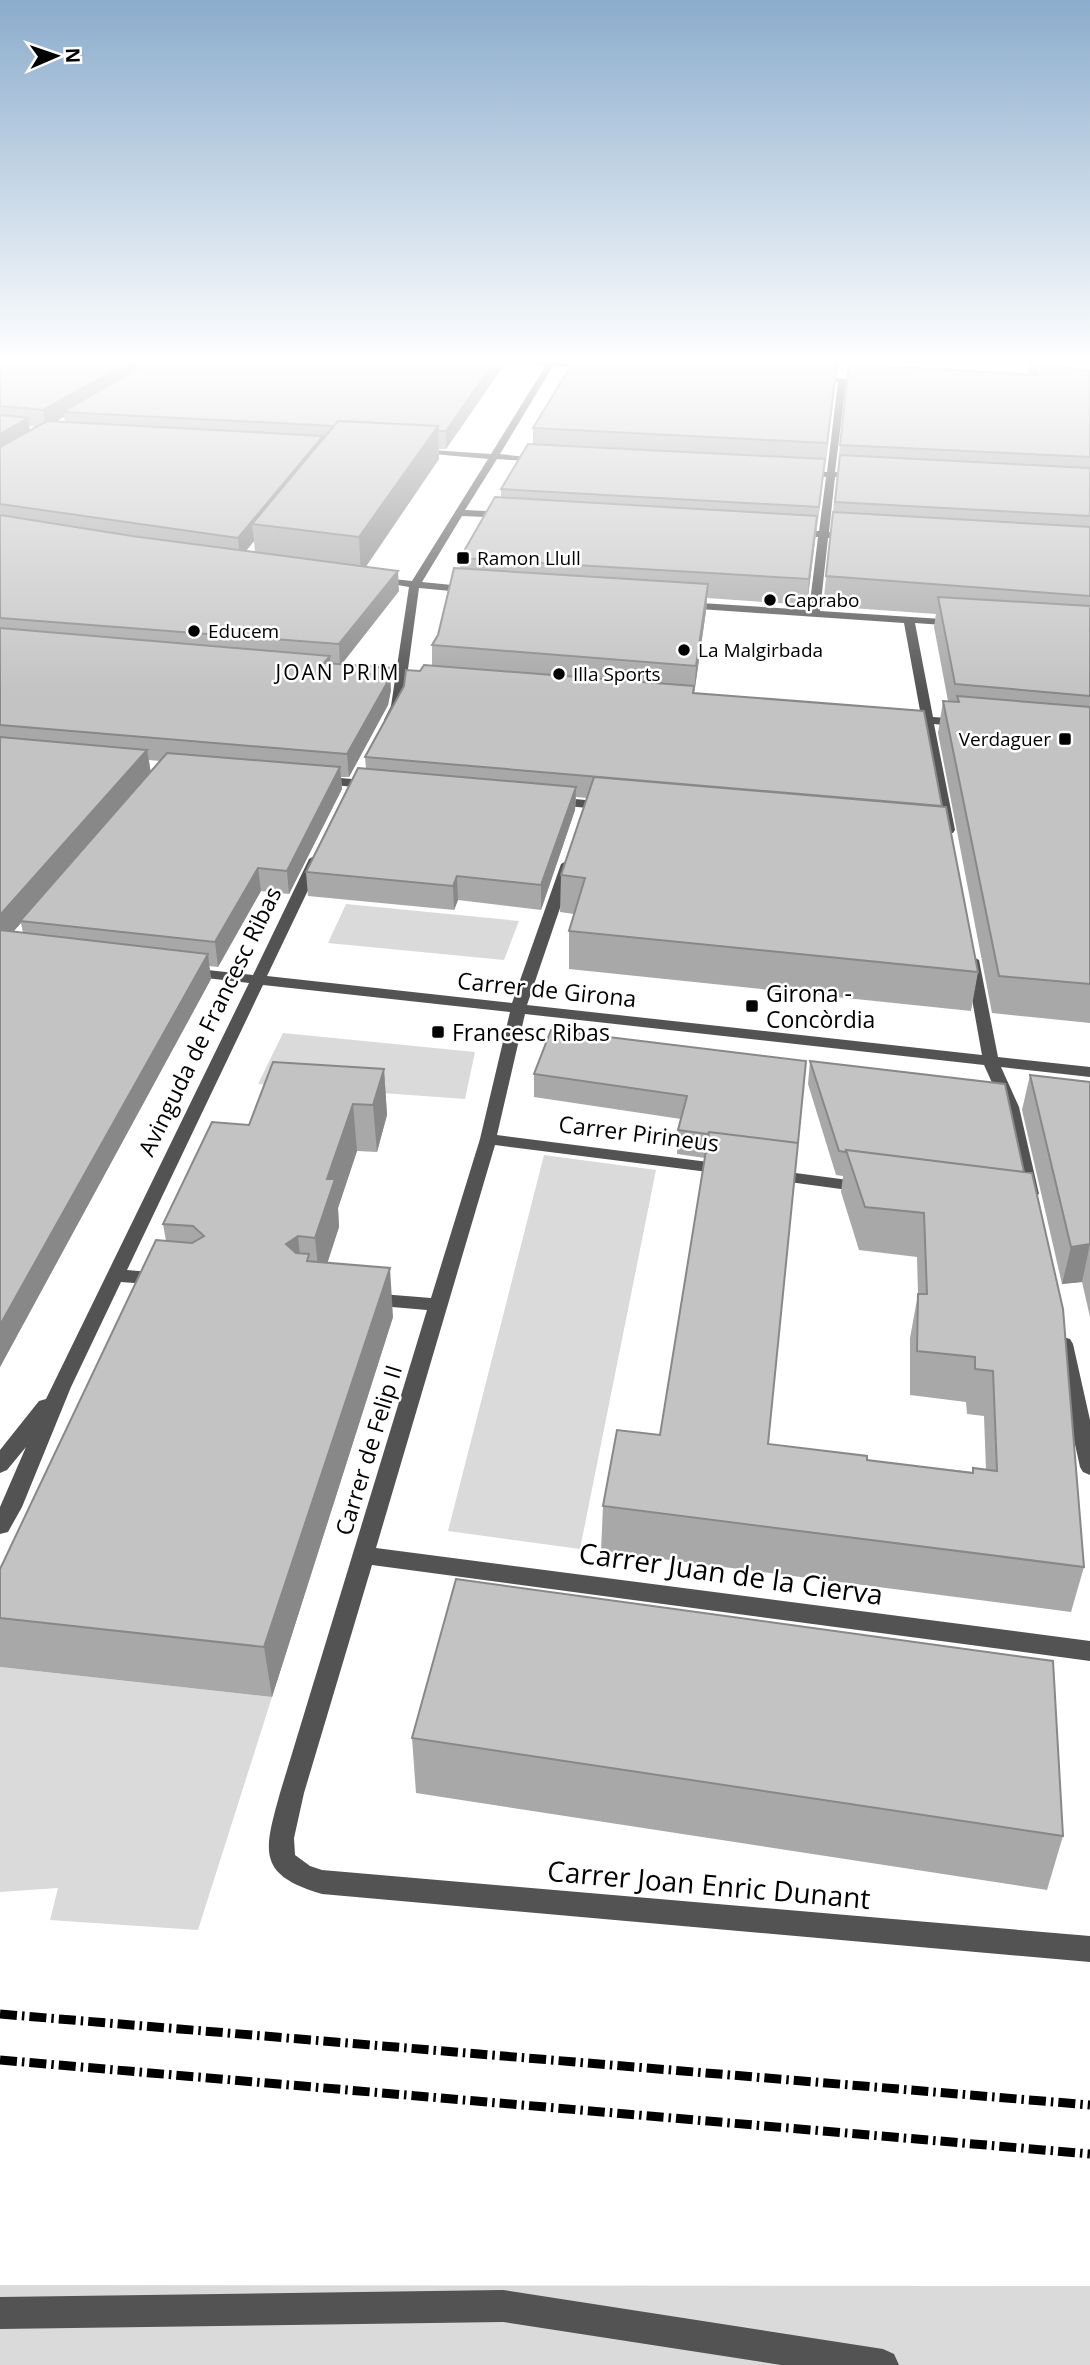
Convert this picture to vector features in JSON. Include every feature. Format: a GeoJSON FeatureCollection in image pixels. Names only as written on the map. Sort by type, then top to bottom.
{"type":"FeatureCollection","features":[{"type":"Feature","properties":{"kind":"street"},"geometry":{"type":"LineString","coordinates":[[385,728],[397,706],[393,677],[414,586],[484,472]]}},
{"type":"Feature","properties":{"kind":"street"},"geometry":{"type":"LineString","coordinates":[[799,472],[873,477]]}},
{"type":"Feature","properties":{"kind":"street"},"geometry":{"type":"LineString","coordinates":[[814,613],[832,474]]}},
{"type":"Feature","properties":{"kind":"street"},"geometry":{"type":"LineString","coordinates":[[460,513],[514,516]]}},
{"type":"Feature","properties":{"kind":"street"},"geometry":{"type":"LineString","coordinates":[[785,532],[867,537]]}},
{"type":"Feature","properties":{"kind":"street"},"geometry":{"type":"LineString","coordinates":[[362,579],[484,591]]}},
{"type":"Feature","properties":{"kind":"street"},"geometry":{"type":"LineString","coordinates":[[679,604],[965,623]]}},
{"type":"Feature","properties":{"kind":"street"},"geometry":{"type":"LineString","coordinates":[[909,620],[945,841]]}},
{"type":"Feature","properties":{"kind":"street"},"geometry":{"type":"LineString","coordinates":[[393,677],[413,678]]}},
{"type":"Feature","properties":{"kind":"street"},"geometry":{"type":"LineString","coordinates":[[887,717],[982,724]]}},
{"type":"Feature","properties":{"kind":"street"},"geometry":{"type":"LineString","coordinates":[[299,779],[382,786]]}},
{"type":"Feature","properties":{"kind":"street"},"geometry":{"type":"LineString","coordinates":[[532,799],[585,810],[629,808]]}},
{"type":"Feature","properties":{"kind":"street","name":"Avinguda de Francesc Ribas"},"geometry":{"type":"LineString","coordinates":[[0,1526],[11,1507],[61,1387],[324,844]]}},
{"type":"Feature","properties":{"kind":"street","name":"Carrer de Felip II"},"geometry":{"type":"LineString","coordinates":[[323,1882],[292,1873],[280,1851],[281,1836],[488,1139],[514,1037],[518,1008],[571,853]]}},
{"type":"Feature","properties":{"kind":"street"},"geometry":{"type":"LineString","coordinates":[[969,944],[991,1062],[1010,1107],[1026,1208]]}},
{"type":"Feature","properties":{"kind":"street","name":"Carrer de Girona"},"geometry":{"type":"LineString","coordinates":[[176,970],[1090,1072]]}},
{"type":"Feature","properties":{"kind":"street","name":"Carrer Pirineus"},"geometry":{"type":"LineString","coordinates":[[488,1139],[883,1189]]}},
{"type":"Feature","properties":{"kind":"street"},"geometry":{"type":"LineString","coordinates":[[117,1275],[177,1281]]}},
{"type":"Feature","properties":{"kind":"street"},"geometry":{"type":"LineString","coordinates":[[344,1297],[438,1305]]}},
{"type":"Feature","properties":{"kind":"street"},"geometry":{"type":"LineString","coordinates":[[1059,1326],[1090,1467]]}},
{"type":"Feature","properties":{"kind":"street","name":"Avinguda de Francesc Ribas"},"geometry":{"type":"LineString","coordinates":[[0,1465],[61,1387]]}},
{"type":"Feature","properties":{"kind":"street","name":"Carrer Juan de la Cierva"},"geometry":{"type":"LineString","coordinates":[[363,1555],[1090,1651]]}},
{"type":"Feature","properties":{"kind":"street","name":"Carrer Joan Enric Dunant"},"geometry":{"type":"LineString","coordinates":[[323,1882],[1090,1949]]}},
{"type":"Feature","properties":{"kind":"street"},"geometry":{"type":"LineString","coordinates":[[0,2314],[503,2306],[883,2365]]}},
{"type":"Feature","properties":{"kind":"shaded area"},"geometry":{"type":"Polygon","coordinates":[[[346,904],[519,921],[504,960],[328,943],[346,904]]]}},
{"type":"Feature","properties":{"kind":"shaded area"},"geometry":{"type":"Polygon","coordinates":[[[283,1033],[475,1052],[465,1099],[258,1084],[283,1033]]]}},
{"type":"Feature","properties":{"kind":"shaded area"},"geometry":{"type":"Polygon","coordinates":[[[544,1155],[656,1170],[580,1549],[448,1531],[544,1155]]]}},
{"type":"Feature","properties":{"kind":"shaded area"},"geometry":{"type":"Polygon","coordinates":[[[0,1667],[272,1697],[198,1930],[50,1920],[58,1888],[0,1892],[0,1667]]]}},
{"type":"Feature","properties":{"kind":"shaded area"},"geometry":{"type":"Polygon","coordinates":[[[0,2285],[1090,2286],[1090,2365],[0,2365],[0,2285]]]}},
{"type":"Feature","properties":{"kind":"building"},"geometry":{"type":"Polygon","coordinates":[[[0,472],[293,472],[238,538],[0,504],[0,472]]]}},
{"type":"Feature","properties":{"kind":"building"},"geometry":{"type":"Polygon","coordinates":[[[295,472],[405,472],[359,537],[252,524],[295,472]]]}},
{"type":"Feature","properties":{"kind":"building"},"geometry":{"type":"Polygon","coordinates":[[[511,472],[823,472],[819,507],[501,489],[511,472]]]}},
{"type":"Feature","properties":{"kind":"building"},"geometry":{"type":"Polygon","coordinates":[[[838,472],[1090,472],[1090,516],[835,502],[838,472]]]}},
{"type":"Feature","properties":{"kind":"building"},"geometry":{"type":"Polygon","coordinates":[[[495,497],[817,516],[809,579],[460,558],[495,497]]]}},
{"type":"Feature","properties":{"kind":"building"},"geometry":{"type":"Polygon","coordinates":[[[833,512],[1090,527],[1090,596],[826,576],[833,512]]]}},
{"type":"Feature","properties":{"kind":"building"},"geometry":{"type":"Polygon","coordinates":[[[0,515],[132,536],[398,571],[339,644],[0,618],[0,515]]]}},
{"type":"Feature","properties":{"kind":"building"},"geometry":{"type":"Polygon","coordinates":[[[454,568],[708,584],[696,666],[432,645],[438,635],[454,568]]]}},
{"type":"Feature","properties":{"kind":"building"},"geometry":{"type":"Polygon","coordinates":[[[938,597],[1090,606],[1090,696],[955,684],[938,597]]]}},
{"type":"Feature","properties":{"kind":"building"},"geometry":{"type":"Polygon","coordinates":[[[0,628],[330,656],[324,663],[390,668],[387,683],[347,754],[0,725],[0,628]]]}},
{"type":"Feature","properties":{"kind":"building"},"geometry":{"type":"Polygon","coordinates":[[[424,665],[694,686],[693,693],[924,711],[942,806],[365,757],[404,686],[406,670],[420,671],[424,665]]]}},
{"type":"Feature","properties":{"kind":"building"},"geometry":{"type":"Polygon","coordinates":[[[957,696],[1090,707],[1090,984],[999,976],[943,701],[959,702],[957,696]]]}},
{"type":"Feature","properties":{"kind":"building"},"geometry":{"type":"Polygon","coordinates":[[[0,737],[147,750],[0,915],[0,737]]]}},
{"type":"Feature","properties":{"kind":"building"},"geometry":{"type":"Polygon","coordinates":[[[167,753],[340,767],[287,871],[258,868],[215,942],[20,921],[167,753]]]}},
{"type":"Feature","properties":{"kind":"building"},"geometry":{"type":"Polygon","coordinates":[[[358,768],[576,787],[541,885],[457,876],[453,886],[306,872],[358,768]]]}},
{"type":"Feature","properties":{"kind":"building"},"geometry":{"type":"Polygon","coordinates":[[[594,777],[946,807],[978,972],[569,931],[585,878],[561,875],[594,777]]]}},
{"type":"Feature","properties":{"kind":"building"},"geometry":{"type":"Polygon","coordinates":[[[0,930],[208,954],[0,1325],[0,930]]]}},
{"type":"Feature","properties":{"kind":"building"},"geometry":{"type":"Polygon","coordinates":[[[551,1030],[806,1061],[798,1143],[678,1130],[687,1096],[534,1074],[551,1030]]]}},
{"type":"Feature","properties":{"kind":"building"},"geometry":{"type":"Polygon","coordinates":[[[810,1061],[1005,1084],[1024,1172],[839,1151],[810,1061]]]}},
{"type":"Feature","properties":{"kind":"building"},"geometry":{"type":"Polygon","coordinates":[[[273,1062],[384,1069],[373,1105],[353,1104],[327,1179],[335,1179],[315,1238],[298,1236],[286,1244],[296,1253],[309,1254],[307,1261],[390,1268],[264,1647],[0,1618],[0,1569],[156,1240],[192,1243],[204,1236],[193,1226],[163,1224],[212,1122],[249,1125],[273,1062]]]}},
{"type":"Feature","properties":{"kind":"building"},"geometry":{"type":"Polygon","coordinates":[[[1030,1075],[1090,1082],[1090,1244],[1071,1247],[1030,1075]]]}},
{"type":"Feature","properties":{"kind":"building"},"geometry":{"type":"Polygon","coordinates":[[[709,1132],[798,1143],[768,1444],[867,1456],[867,1460],[973,1473],[973,1468],[997,1471],[993,1371],[975,1369],[975,1357],[917,1351],[918,1294],[927,1294],[924,1213],[865,1207],[846,1150],[1032,1173],[1063,1309],[1084,1567],[603,1506],[617,1430],[660,1435],[709,1132]]]}},
{"type":"Feature","properties":{"kind":"building"},"geometry":{"type":"Polygon","coordinates":[[[456,1579],[1053,1661],[1063,1836],[412,1738],[456,1579]]]}},
{"type":"Feature","properties":{"kind":"railway"},"geometry":{"type":"LineString","coordinates":[[0,2014],[1090,2105]]}},
{"type":"Feature","properties":{"kind":"railway"},"geometry":{"type":"LineString","coordinates":[[0,2060],[1090,2154]]}},
{"type":"Feature","properties":{"kind":"place","name":"Ramon Llull"},"geometry":{"type":"Point","coordinates":[463,558]}},
{"type":"Feature","properties":{"kind":"place","name":"Caprabo"},"geometry":{"type":"Point","coordinates":[770,600]}},
{"type":"Feature","properties":{"kind":"place","name":"Educem"},"geometry":{"type":"Point","coordinates":[194,631]}},
{"type":"Feature","properties":{"kind":"place","name":"La Malgirbada"},"geometry":{"type":"Point","coordinates":[684,650]}},
{"type":"Feature","properties":{"kind":"place","name":"Illa Sports"},"geometry":{"type":"Point","coordinates":[559,674]}},
{"type":"Feature","properties":{"kind":"place","name":"Verdaguer"},"geometry":{"type":"Point","coordinates":[1065,739]}},
{"type":"Feature","properties":{"kind":"place","name":"Girona - Concòrdia"},"geometry":{"type":"Point","coordinates":[752,1006]}},
{"type":"Feature","properties":{"kind":"place","name":"Francesc Ribas"},"geometry":{"type":"Point","coordinates":[438,1032]}},
{"type":"Feature","properties":{"kind":"district","name":"JOAN PRIM"},"geometry":{"type":"Point","coordinates":[338,672]}}]}
